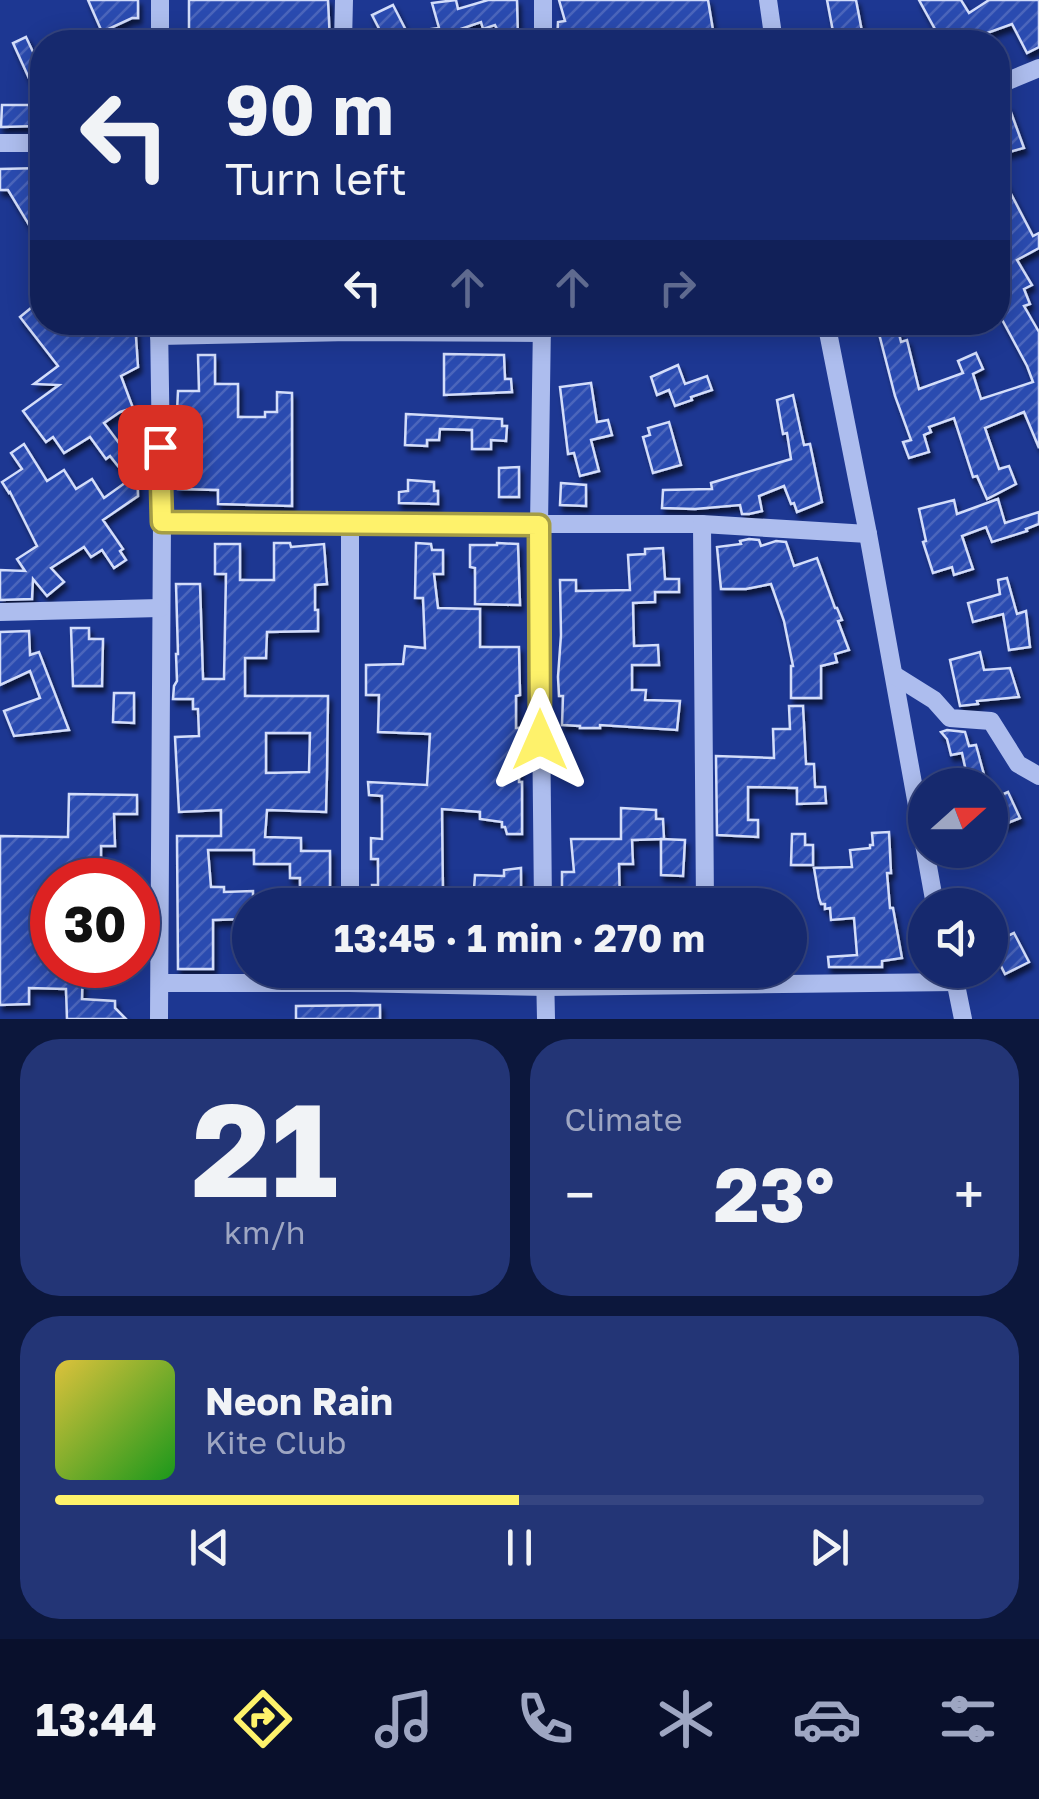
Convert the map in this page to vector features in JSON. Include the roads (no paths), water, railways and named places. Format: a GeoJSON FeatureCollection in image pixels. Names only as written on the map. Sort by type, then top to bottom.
{"type":"FeatureCollection","features":[{"type":"Feature","properties":{"kind":"street"},"geometry":{"type":"LineString","coordinates":[[160,0],[160,30]]}},
{"type":"Feature","properties":{"kind":"street"},"geometry":{"type":"LineString","coordinates":[[344,0],[344,30]]}},
{"type":"Feature","properties":{"kind":"street"},"geometry":{"type":"LineString","coordinates":[[543,0],[544,30]]}},
{"type":"Feature","properties":{"kind":"street"},"geometry":{"type":"LineString","coordinates":[[768,0],[772,30]]}},
{"type":"Feature","properties":{"kind":"street"},"geometry":{"type":"LineString","coordinates":[[1010,80],[1039,68]]}},
{"type":"Feature","properties":{"kind":"street"},"geometry":{"type":"LineString","coordinates":[[0,143],[30,142]]}},
{"type":"Feature","properties":{"kind":"street"},"geometry":{"type":"LineString","coordinates":[[159,335],[160,858]]}},
{"type":"Feature","properties":{"kind":"street"},"geometry":{"type":"LineString","coordinates":[[542,335],[539,525],[543,888]]}},
{"type":"Feature","properties":{"kind":"street"},"geometry":{"type":"LineString","coordinates":[[829,335],[932,888]]}},
{"type":"Feature","properties":{"kind":"street"},"geometry":{"type":"LineString","coordinates":[[162,522],[702,524],[868,534]]}},
{"type":"Feature","properties":{"kind":"street"},"geometry":{"type":"LineString","coordinates":[[350,524],[350,888]]}},
{"type":"Feature","properties":{"kind":"street"},"geometry":{"type":"LineString","coordinates":[[702,524],[705,888]]}},
{"type":"Feature","properties":{"kind":"street"},"geometry":{"type":"LineString","coordinates":[[0,612],[160,608]]}},
{"type":"Feature","properties":{"kind":"street"},"geometry":{"type":"LineString","coordinates":[[894,675],[934,700],[950,718],[991,721],[1018,764],[1039,776]]}},
{"type":"Feature","properties":{"kind":"street"},"geometry":{"type":"LineString","coordinates":[[807,977],[908,976]]}},
{"type":"Feature","properties":{"kind":"street"},"geometry":{"type":"LineString","coordinates":[[160,983],[232,980]]}},
{"type":"Feature","properties":{"kind":"street"},"geometry":{"type":"LineString","coordinates":[[159,1019],[160,988]]}},
{"type":"Feature","properties":{"kind":"street"},"geometry":{"type":"LineString","coordinates":[[545,988],[546,1019]]}},
{"type":"Feature","properties":{"kind":"street"},"geometry":{"type":"LineString","coordinates":[[957,988],[963,1019]]}}]}
